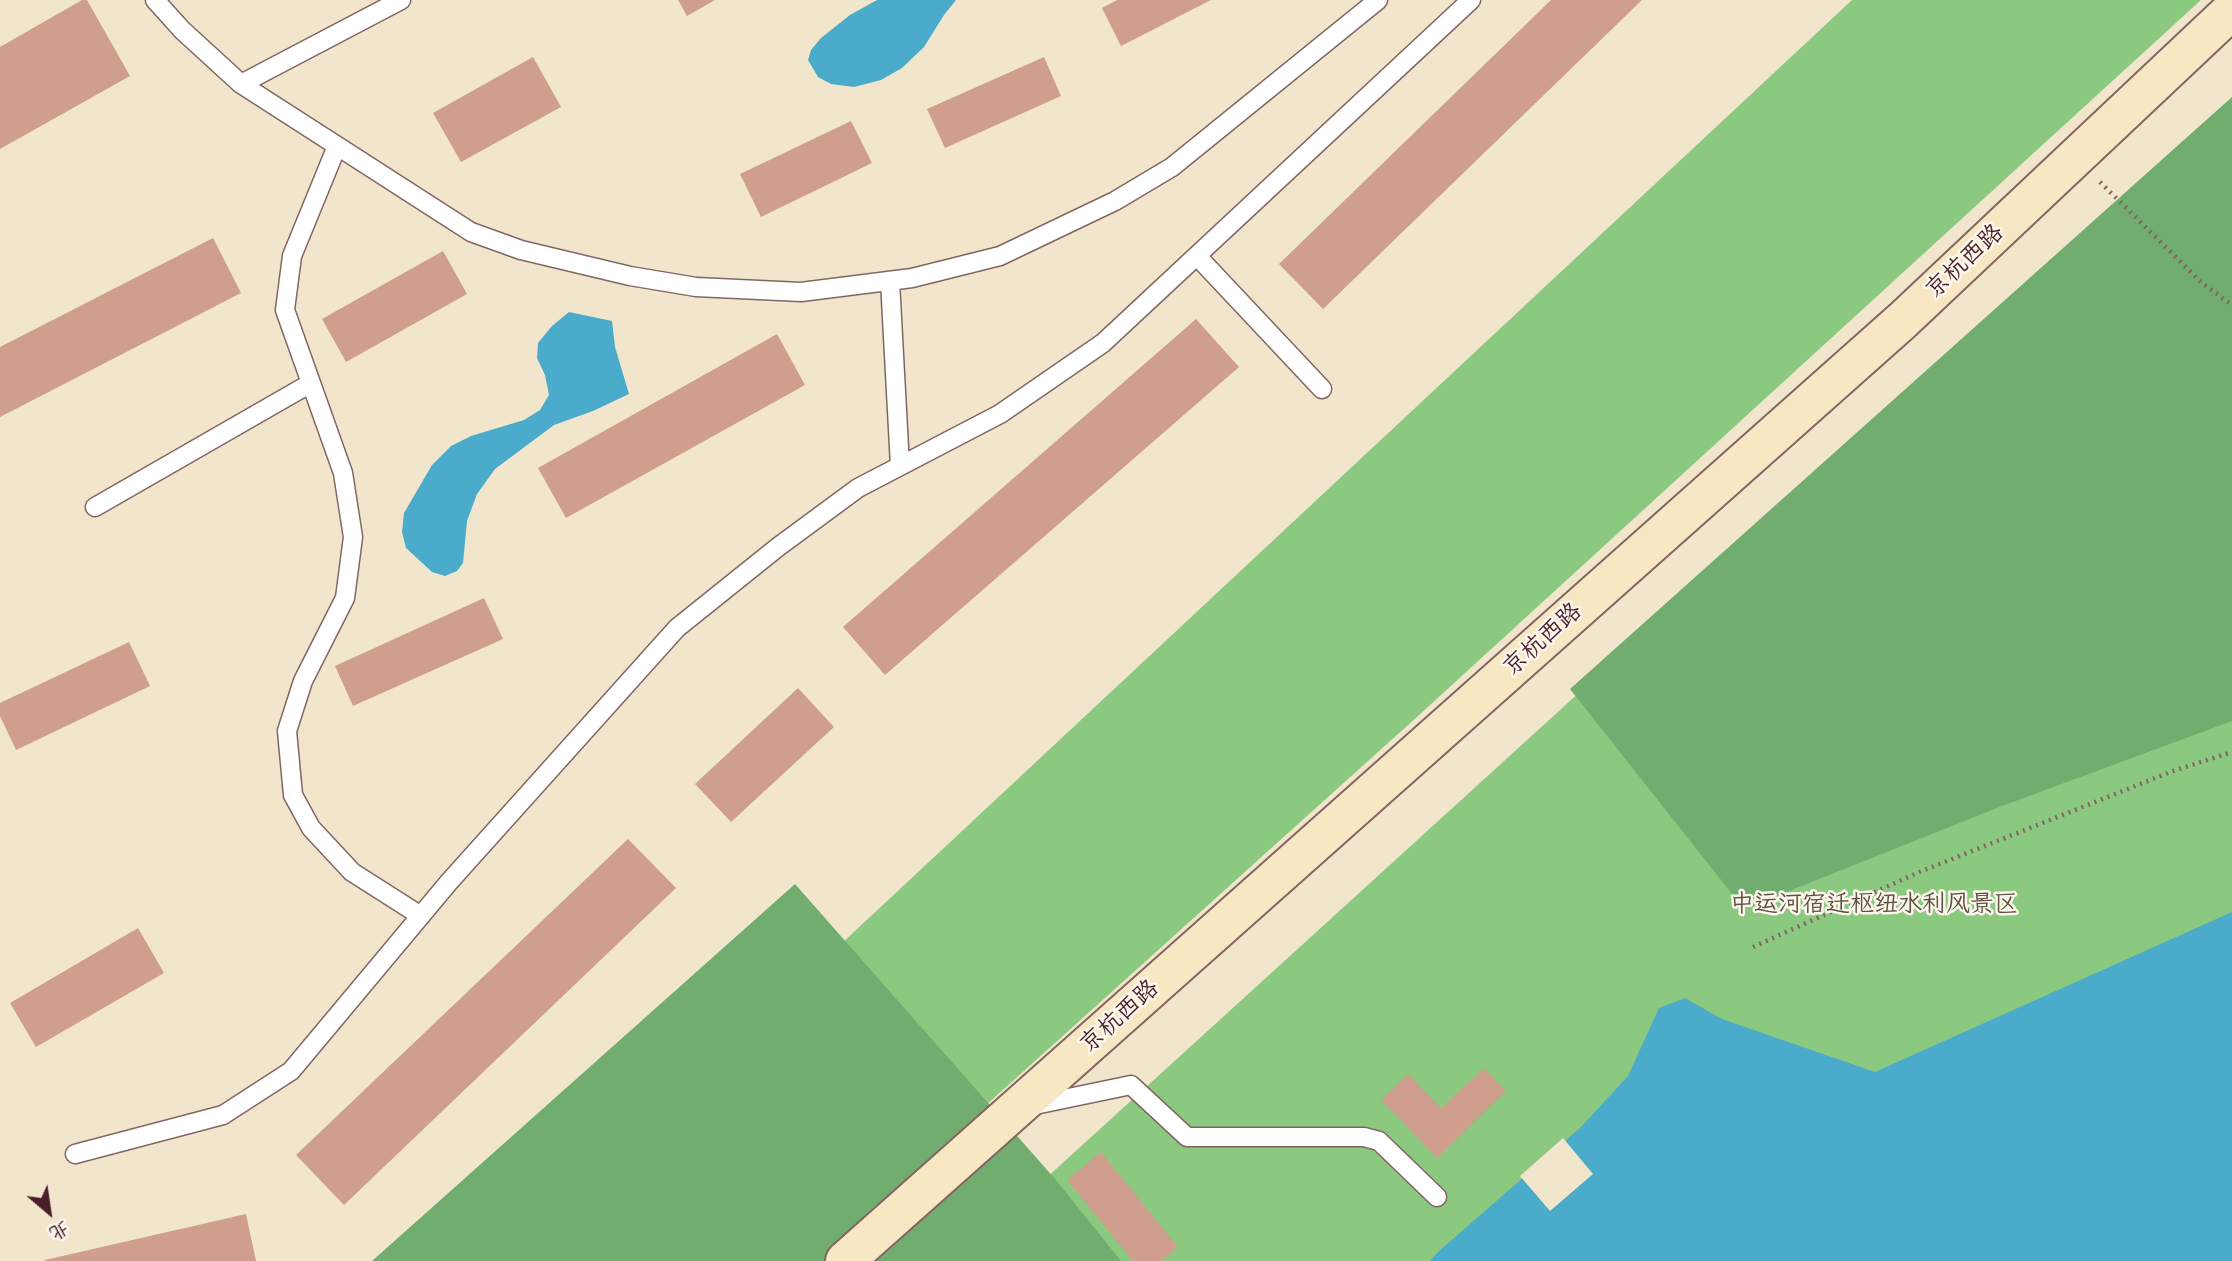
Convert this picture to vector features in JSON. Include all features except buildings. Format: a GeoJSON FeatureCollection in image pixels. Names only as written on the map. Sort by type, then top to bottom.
{"type":"FeatureCollection","features":[{"type":"Feature","properties":{"kind":"street","name":"京杭西路"},"geometry":{"type":"LineString","coordinates":[[845,1261],[1903,320],[2232,10]]}},
{"type":"Feature","properties":{"kind":"lane"},"geometry":{"type":"LineString","coordinates":[[155,0],[182,30],[241,84],[471,232],[521,250],[630,276],[696,287],[801,292],[912,278],[1000,256],[1115,201],[1172,167],[1377,0]]}},
{"type":"Feature","properties":{"kind":"lane"},"geometry":{"type":"LineString","coordinates":[[241,84],[401,0]]}},
{"type":"Feature","properties":{"kind":"lane"},"geometry":{"type":"LineString","coordinates":[[75,1154],[223,1115],[291,1071],[421,916],[677,628],[848,495],[1000,414],[1103,343],[1471,0]]}},
{"type":"Feature","properties":{"kind":"lane"},"geometry":{"type":"LineString","coordinates":[[338,146],[292,256],[285,310],[343,473],[353,537],[345,598],[303,681],[287,731],[293,795],[311,828],[352,872],[421,916]]}},
{"type":"Feature","properties":{"kind":"lane"},"geometry":{"type":"LineString","coordinates":[[1197,256],[1322,389]]}},
{"type":"Feature","properties":{"kind":"lane"},"geometry":{"type":"LineString","coordinates":[[890,281],[901,466]]}},
{"type":"Feature","properties":{"kind":"lane"},"geometry":{"type":"LineString","coordinates":[[95,507],[311,383]]}},
{"type":"Feature","properties":{"kind":"lane"},"geometry":{"type":"LineString","coordinates":[[1016,1109],[1131,1085],[1187,1137],[1364,1137],[1380,1141],[1437,1197]]}},
{"type":"Feature","properties":{"kind":"path"},"geometry":{"type":"LineString","coordinates":[[2076,158],[2202,283],[2232,305]]}},
{"type":"Feature","properties":{"kind":"path"},"geometry":{"type":"LineString","coordinates":[[1753,947],[1917,873],[2172,771],[2232,752]]}},
{"type":"Feature","properties":{"kind":"green space"},"geometry":{"type":"Polygon","coordinates":[[[1852,0],[2201,0],[1418,716],[813,1261],[494,1261],[554,1212],[1852,0]]]}},
{"type":"Feature","properties":{"kind":"green space"},"geometry":{"type":"Polygon","coordinates":[[[2232,97],[2232,721],[2002,806],[1744,909],[1570,689],[2232,97]]]}},
{"type":"Feature","properties":{"kind":"green space","name":"中运河宿迁枢纽水利风景区"},"geometry":{"type":"Polygon","coordinates":[[[2232,98],[2232,1261],[955,1261],[2232,98]]]}},
{"type":"Feature","properties":{"kind":"green space"},"geometry":{"type":"Polygon","coordinates":[[[795,884],[1055,1179],[1121,1261],[372,1261],[795,884]]]}},
{"type":"Feature","properties":{"kind":"water"},"geometry":{"type":"Polygon","coordinates":[[[877,0],[956,0],[924,47],[902,68],[881,80],[854,87],[831,84],[818,77],[808,60],[811,50],[821,38],[850,15],[877,0]]]}},
{"type":"Feature","properties":{"kind":"water"},"geometry":{"type":"Polygon","coordinates":[[[569,312],[612,321],[615,347],[629,394],[554,425],[495,469],[477,494],[467,521],[463,563],[457,571],[445,576],[432,572],[406,548],[402,532],[404,513],[432,465],[451,446],[471,436],[524,420],[540,410],[549,395],[545,375],[537,358],[538,343],[552,326],[569,312]]]}},
{"type":"Feature","properties":{"kind":"water"},"geometry":{"type":"Polygon","coordinates":[[[2232,912],[2232,1261],[1430,1261],[1580,1128],[1628,1076],[1659,1008],[1685,998],[1722,1019],[1875,1072],[2232,912]]]}},
{"type":"Feature","properties":{"kind":"pier"},"geometry":{"type":"Polygon","coordinates":[[[1563,1138],[1593,1174],[1550,1211],[1520,1176],[1563,1138]]]}}]}
